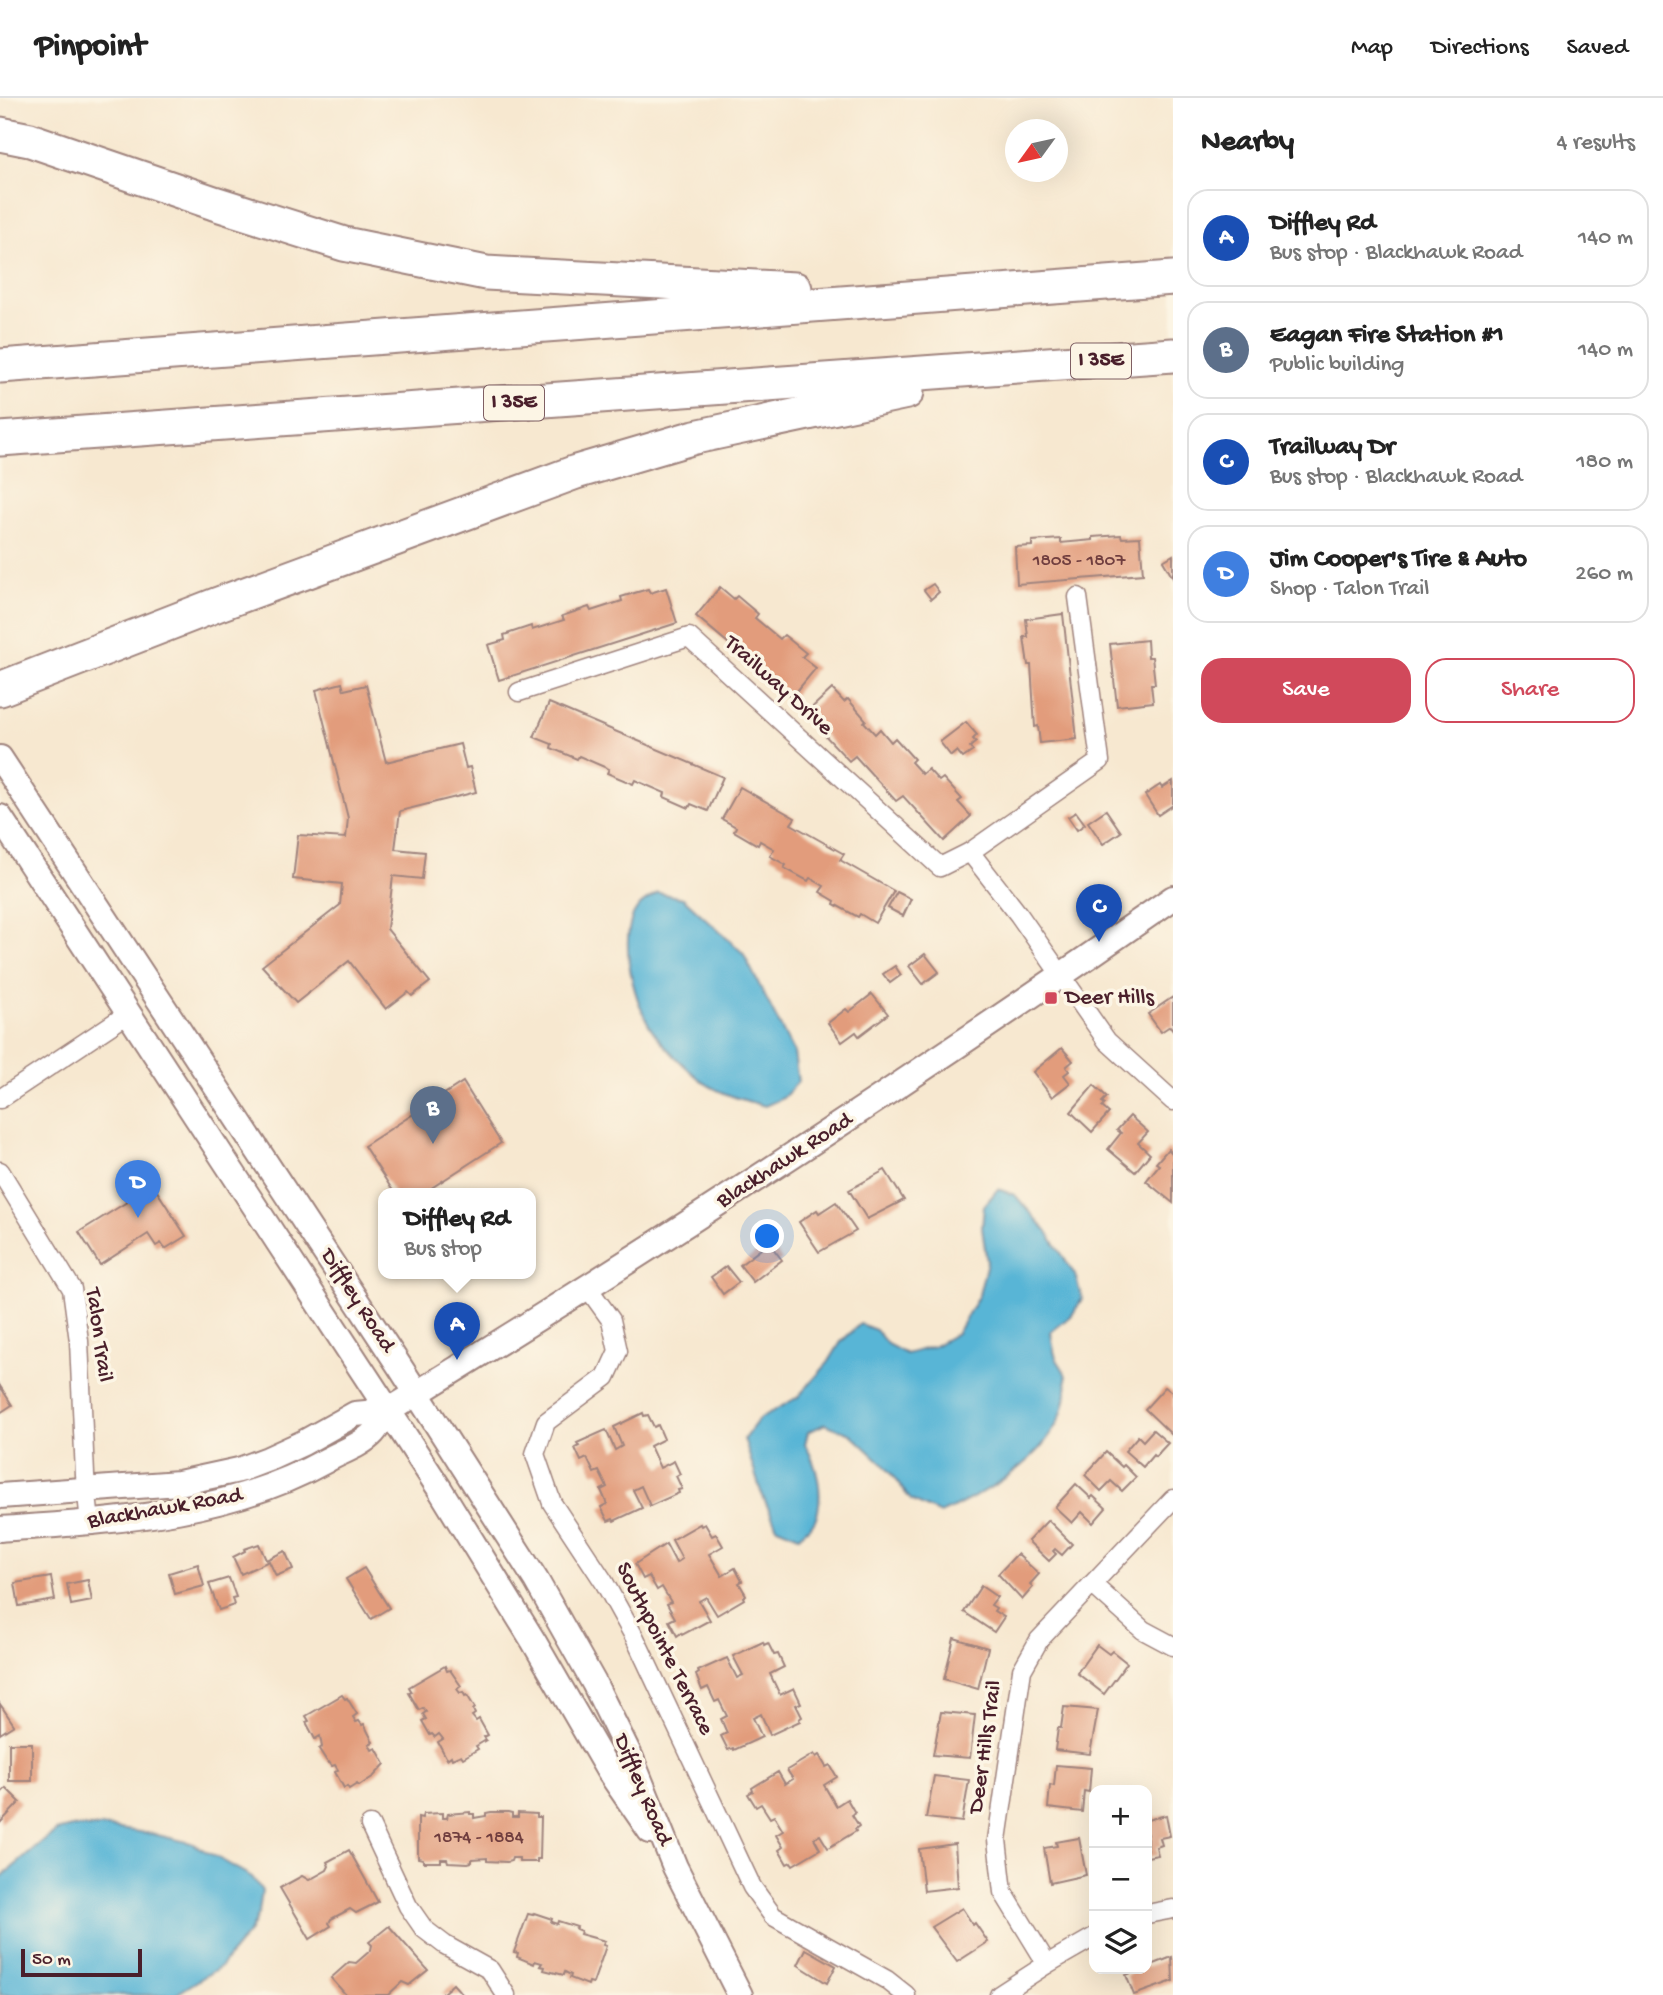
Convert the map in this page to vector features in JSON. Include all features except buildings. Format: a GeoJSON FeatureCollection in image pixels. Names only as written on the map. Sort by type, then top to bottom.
{"type":"FeatureCollection","features":[{"type":"Feature","properties":{"kind":"highway"},"geometry":{"type":"LineString","coordinates":[[0,134],[30,140],[344,244],[486,273],[934,296]]}},
{"type":"Feature","properties":{"kind":"highway"},"geometry":{"type":"LineString","coordinates":[[0,366],[1173,278]]}},
{"type":"Feature","properties":{"kind":"highway","name":"I 35E"},"geometry":{"type":"LineString","coordinates":[[0,439],[1173,355]]}},
{"type":"Feature","properties":{"kind":"highway"},"geometry":{"type":"LineString","coordinates":[[0,689],[216,605],[576,472],[695,437],[1028,367]]}},
{"type":"Feature","properties":{"kind":"main road","name":"Diffley Road"},"geometry":{"type":"LineString","coordinates":[[0,758],[417,1393],[536,1580],[594,1682],[631,1758],[675,1867],[740,1995]]}},
{"type":"Feature","properties":{"kind":"main road","name":"Diffley Road"},"geometry":{"type":"LineString","coordinates":[[0,817],[504,1591],[608,1770],[675,1867]]}},
{"type":"Feature","properties":{"kind":"main road","name":"Blackhawk Road"},"geometry":{"type":"LineString","coordinates":[[0,1530],[143,1518],[247,1496],[278,1485],[367,1438],[388,1411],[589,1288],[875,1102],[1173,898]]}},
{"type":"Feature","properties":{"kind":"main road","name":"Blackhawk Road"},"geometry":{"type":"LineString","coordinates":[[0,1496],[179,1483],[239,1470],[303,1444],[355,1414],[388,1411]]}},
{"type":"Feature","properties":{"kind":"street","name":"Trailway Drive"},"geometry":{"type":"LineString","coordinates":[[519,692],[689,637],[940,867],[970,852],[1100,761],[1078,597]]}},
{"type":"Feature","properties":{"kind":"street"},"geometry":{"type":"LineString","coordinates":[[970,852],[1019,915],[1107,1041],[1171,1096]]}},
{"type":"Feature","properties":{"kind":"street"},"geometry":{"type":"LineString","coordinates":[[0,1099],[130,1013]]}},
{"type":"Feature","properties":{"kind":"street","name":"Talon Trail"},"geometry":{"type":"LineString","coordinates":[[0,1171],[72,1289],[79,1341],[90,1523]]}},
{"type":"Feature","properties":{"kind":"street","name":"Southpointe Terrace"},"geometry":{"type":"LineString","coordinates":[[589,1288],[611,1320],[618,1351],[606,1377],[546,1422],[535,1454],[552,1503],[604,1582],[635,1638],[752,1887],[773,1916],[887,1980],[906,1995]]}},
{"type":"Feature","properties":{"kind":"street","name":"Deer Hills Trail"},"geometry":{"type":"LineString","coordinates":[[1047,1964],[1003,1892],[996,1840],[1022,1670],[1039,1640],[1173,1499]]}},
{"type":"Feature","properties":{"kind":"street"},"geometry":{"type":"LineString","coordinates":[[1092,1584],[1143,1630],[1173,1646]]}},
{"type":"Feature","properties":{"kind":"street"},"geometry":{"type":"LineString","coordinates":[[370,1825],[408,1906],[424,1929],[445,1945],[490,1970],[506,1995]]}},
{"type":"Feature","properties":{"kind":"street"},"geometry":{"type":"LineString","coordinates":[[1152,1913],[1173,1909]]}},
{"type":"Feature","properties":{"kind":"street"},"geometry":{"type":"LineString","coordinates":[[999,1995],[1089,1940]]}},
{"type":"Feature","properties":{"kind":"water"},"geometry":{"type":"Polygon","coordinates":[[[658,893],[683,898],[743,953],[794,1053],[798,1082],[783,1098],[765,1106],[712,1087],[675,1057],[648,1024],[635,991],[628,954],[628,937],[637,909],[658,893]]]}},
{"type":"Feature","properties":{"kind":"water"},"geometry":{"type":"Polygon","coordinates":[[[998,1189],[1015,1195],[1046,1230],[1075,1275],[1082,1299],[1072,1315],[1051,1332],[1055,1355],[1066,1377],[1065,1401],[1057,1424],[1026,1462],[983,1492],[940,1514],[911,1500],[883,1464],[851,1434],[825,1424],[808,1432],[805,1444],[818,1481],[819,1501],[815,1520],[799,1536],[777,1527],[761,1492],[744,1439],[759,1419],[798,1397],[828,1363],[841,1342],[860,1324],[876,1330],[887,1344],[906,1354],[932,1347],[957,1333],[979,1295],[987,1262],[982,1228],[984,1206],[998,1189]]]}},
{"type":"Feature","properties":{"kind":"water"},"geometry":{"type":"Polygon","coordinates":[[[72,1827],[106,1827],[191,1843],[252,1877],[262,1891],[259,1912],[250,1931],[221,1966],[175,1995],[0,1995],[0,1878],[56,1831],[72,1827]]]}},
{"type":"Feature","properties":{"kind":"place","name":"Trailway Dr"},"geometry":{"type":"Point","coordinates":[1099,942]}},
{"type":"Feature","properties":{"kind":"place","name":"Deer Hills"},"geometry":{"type":"Point","coordinates":[1051,998]}},
{"type":"Feature","properties":{"kind":"place","name":"Eagan Fire Station #1"},"geometry":{"type":"Point","coordinates":[433,1144]}},
{"type":"Feature","properties":{"kind":"place","name":"Jim Cooper's Tire & Auto"},"geometry":{"type":"Point","coordinates":[138,1218]}},
{"type":"Feature","properties":{"kind":"place","name":"Diffley Rd"},"geometry":{"type":"Point","coordinates":[457,1360]}}]}
